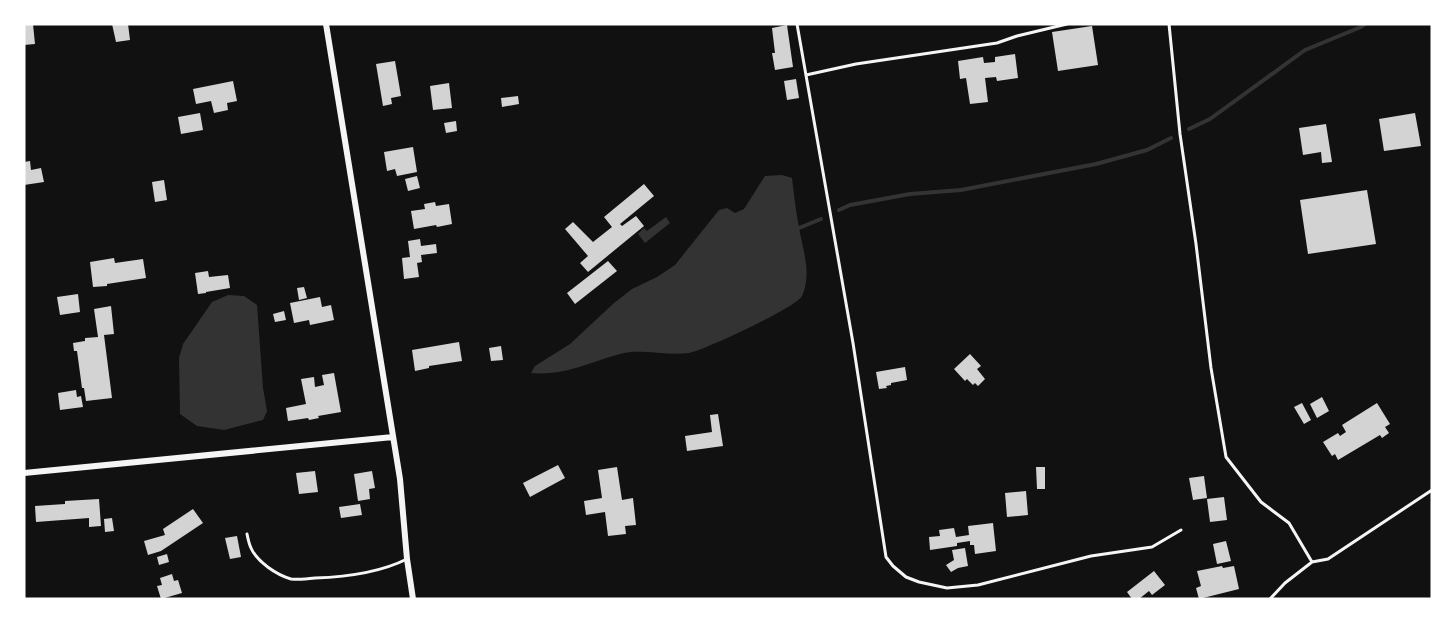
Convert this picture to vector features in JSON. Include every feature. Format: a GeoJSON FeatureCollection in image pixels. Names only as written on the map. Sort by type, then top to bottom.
{"type":"FeatureCollection","features":[{"type":"Feature","properties":{"kind":"street"},"geometry":{"type":"LineString","coordinates":[[326,24],[393,438],[406,559],[413,599]]}},
{"type":"Feature","properties":{"kind":"street"},"geometry":{"type":"LineString","coordinates":[[24,473],[393,438]]}},
{"type":"Feature","properties":{"kind":"lane"},"geometry":{"type":"LineString","coordinates":[[797,24],[853,343],[886,557],[906,577],[947,588],[978,585],[1091,556],[1152,547],[1181,530]]}},
{"type":"Feature","properties":{"kind":"lane"},"geometry":{"type":"LineString","coordinates":[[806,75],[856,64],[997,43],[1067,24]]}},
{"type":"Feature","properties":{"kind":"lane"},"geometry":{"type":"LineString","coordinates":[[1169,24],[1180,134],[1211,368],[1226,456],[1261,502],[1289,524],[1312,562]]}},
{"type":"Feature","properties":{"kind":"lane"},"geometry":{"type":"LineString","coordinates":[[1270,599],[1285,583],[1312,562],[1328,559],[1432,490]]}},
{"type":"Feature","properties":{"kind":"lane"},"geometry":{"type":"LineString","coordinates":[[247,534],[250,547],[264,563],[282,576],[293,579],[329,578],[367,572],[388,567],[406,559]]}},
{"type":"Feature","properties":{"kind":"shaded area"},"geometry":{"type":"Polygon","coordinates":[[[782,175],[792,178],[806,262],[805,288],[802,296],[796,302],[749,328],[689,353],[624,353],[568,370],[531,373],[535,366],[570,344],[632,289],[675,265],[719,210],[727,208],[735,213],[744,209],[765,176],[782,175]]]}},
{"type":"Feature","properties":{"kind":"shaded area"},"geometry":{"type":"Polygon","coordinates":[[[666,217],[670,223],[645,243],[638,234],[644,228],[647,231],[666,217]]]}},
{"type":"Feature","properties":{"kind":"shaded area"},"geometry":{"type":"Polygon","coordinates":[[[228,295],[244,296],[257,305],[263,388],[267,411],[263,420],[224,430],[197,426],[180,414],[179,358],[183,344],[212,302],[228,295]]]}},
{"type":"Feature","properties":{"kind":"building"},"geometry":{"type":"Polygon","coordinates":[[[33,24],[35,44],[24,45],[24,25],[33,24]]]}},
{"type":"Feature","properties":{"kind":"building"},"geometry":{"type":"Polygon","coordinates":[[[112,24],[128,24],[130,40],[116,42],[112,24]]]}},
{"type":"Feature","properties":{"kind":"building"},"geometry":{"type":"Polygon","coordinates":[[[787,25],[793,67],[775,70],[772,28],[787,25]]]}},
{"type":"Feature","properties":{"kind":"building"},"geometry":{"type":"Polygon","coordinates":[[[1092,26],[1098,65],[1058,71],[1052,32],[1092,26]]]}},
{"type":"Feature","properties":{"kind":"building"},"geometry":{"type":"Polygon","coordinates":[[[1015,54],[1018,78],[997,81],[996,77],[985,78],[988,102],[970,104],[966,78],[960,79],[958,61],[983,57],[984,63],[995,62],[995,57],[1015,54]]]}},
{"type":"Feature","properties":{"kind":"building"},"geometry":{"type":"Polygon","coordinates":[[[395,61],[401,96],[391,98],[392,104],[383,106],[376,64],[395,61]]]}},
{"type":"Feature","properties":{"kind":"building"},"geometry":{"type":"Polygon","coordinates":[[[796,79],[799,98],[787,100],[784,81],[796,79]]]}},
{"type":"Feature","properties":{"kind":"building"},"geometry":{"type":"Polygon","coordinates":[[[233,81],[237,101],[227,103],[228,110],[214,113],[211,101],[196,104],[193,89],[233,81]]]}},
{"type":"Feature","properties":{"kind":"building"},"geometry":{"type":"Polygon","coordinates":[[[449,83],[452,108],[433,110],[430,86],[449,83]]]}},
{"type":"Feature","properties":{"kind":"building"},"geometry":{"type":"Polygon","coordinates":[[[518,96],[519,104],[502,107],[501,98],[518,96]]]}},
{"type":"Feature","properties":{"kind":"building"},"geometry":{"type":"Polygon","coordinates":[[[200,113],[203,130],[181,134],[178,117],[200,113]]]}},
{"type":"Feature","properties":{"kind":"building"},"geometry":{"type":"Polygon","coordinates":[[[1415,113],[1421,146],[1384,151],[1379,119],[1415,113]]]}},
{"type":"Feature","properties":{"kind":"building"},"geometry":{"type":"Polygon","coordinates":[[[456,121],[457,131],[446,133],[444,123],[456,121]]]}},
{"type":"Feature","properties":{"kind":"building"},"geometry":{"type":"Polygon","coordinates":[[[1326,124],[1332,162],[1322,163],[1321,152],[1303,155],[1299,128],[1326,124]]]}},
{"type":"Feature","properties":{"kind":"building"},"geometry":{"type":"Polygon","coordinates":[[[413,147],[417,172],[397,176],[395,169],[387,171],[384,152],[413,147]]]}},
{"type":"Feature","properties":{"kind":"building"},"geometry":{"type":"Polygon","coordinates":[[[30,161],[31,170],[41,168],[44,182],[24,185],[24,162],[30,161]]]}},
{"type":"Feature","properties":{"kind":"building"},"geometry":{"type":"Polygon","coordinates":[[[417,176],[420,188],[408,191],[405,179],[417,176]]]}},
{"type":"Feature","properties":{"kind":"building"},"geometry":{"type":"Polygon","coordinates":[[[164,180],[167,200],[155,202],[152,182],[164,180]]]}},
{"type":"Feature","properties":{"kind":"building"},"geometry":{"type":"Polygon","coordinates":[[[644,184],[654,196],[620,224],[622,226],[636,216],[644,226],[588,272],[580,263],[588,256],[565,229],[573,222],[593,242],[612,227],[604,217],[644,184]]]}},
{"type":"Feature","properties":{"kind":"building"},"geometry":{"type":"Polygon","coordinates":[[[1367,190],[1376,244],[1308,254],[1300,200],[1367,190]]]}},
{"type":"Feature","properties":{"kind":"building"},"geometry":{"type":"Polygon","coordinates":[[[435,202],[436,206],[449,204],[452,224],[414,229],[411,211],[425,209],[424,204],[435,202]]]}},
{"type":"Feature","properties":{"kind":"building"},"geometry":{"type":"Polygon","coordinates":[[[420,239],[421,246],[436,244],[437,253],[421,255],[422,262],[417,263],[419,277],[404,279],[402,258],[410,257],[408,241],[420,239]]]}},
{"type":"Feature","properties":{"kind":"building"},"geometry":{"type":"Polygon","coordinates":[[[114,258],[115,263],[143,259],[146,278],[93,287],[90,262],[114,258]]]}},
{"type":"Feature","properties":{"kind":"building"},"geometry":{"type":"Polygon","coordinates":[[[608,261],[617,271],[575,304],[567,293],[608,261]]]}},
{"type":"Feature","properties":{"kind":"building"},"geometry":{"type":"Polygon","coordinates":[[[208,271],[209,277],[228,275],[230,288],[198,294],[195,273],[208,271]]]}},
{"type":"Feature","properties":{"kind":"building"},"geometry":{"type":"Polygon","coordinates":[[[304,287],[307,298],[299,300],[297,288],[304,287]]]}},
{"type":"Feature","properties":{"kind":"building"},"geometry":{"type":"Polygon","coordinates":[[[78,294],[80,312],[60,315],[57,297],[78,294]]]}},
{"type":"Feature","properties":{"kind":"building"},"geometry":{"type":"Polygon","coordinates":[[[320,297],[322,307],[331,305],[334,320],[310,325],[309,320],[294,323],[290,303],[320,297]]]}},
{"type":"Feature","properties":{"kind":"building"},"geometry":{"type":"Polygon","coordinates":[[[111,306],[114,334],[104,335],[112,398],[86,401],[77,351],[74,351],[73,343],[85,341],[85,338],[98,337],[94,309],[111,306]]]}},
{"type":"Feature","properties":{"kind":"building"},"geometry":{"type":"Polygon","coordinates":[[[284,311],[286,320],[275,322],[273,314],[284,311]]]}},
{"type":"Feature","properties":{"kind":"building"},"geometry":{"type":"Polygon","coordinates":[[[459,342],[462,361],[429,366],[429,368],[415,371],[412,350],[459,342]]]}},
{"type":"Feature","properties":{"kind":"building"},"geometry":{"type":"Polygon","coordinates":[[[501,346],[503,360],[491,361],[489,348],[501,346]]]}},
{"type":"Feature","properties":{"kind":"building"},"geometry":{"type":"Polygon","coordinates":[[[970,354],[981,366],[977,369],[985,379],[978,386],[975,383],[973,385],[967,379],[965,381],[954,369],[970,354]]]}},
{"type":"Feature","properties":{"kind":"building"},"geometry":{"type":"Polygon","coordinates":[[[905,367],[907,380],[891,383],[886,386],[887,388],[879,389],[876,372],[905,367]]]}},
{"type":"Feature","properties":{"kind":"building"},"geometry":{"type":"Polygon","coordinates":[[[334,373],[341,412],[309,420],[308,418],[288,421],[286,408],[306,404],[301,379],[314,377],[315,387],[324,385],[322,375],[334,373]]]}},
{"type":"Feature","properties":{"kind":"building"},"geometry":{"type":"Polygon","coordinates":[[[76,390],[77,397],[81,396],[83,407],[60,410],[58,393],[76,390]]]}},
{"type":"Feature","properties":{"kind":"building"},"geometry":{"type":"Polygon","coordinates":[[[1322,397],[1329,411],[1317,418],[1310,404],[1322,397]]]}},
{"type":"Feature","properties":{"kind":"building"},"geometry":{"type":"Polygon","coordinates":[[[1302,403],[1311,420],[1304,424],[1294,407],[1302,403]]]}},
{"type":"Feature","properties":{"kind":"building"},"geometry":{"type":"Polygon","coordinates":[[[1377,403],[1390,424],[1385,427],[1389,433],[1382,438],[1380,435],[1338,460],[1335,454],[1332,456],[1323,442],[1338,433],[1340,436],[1346,432],[1342,425],[1377,403]]]}},
{"type":"Feature","properties":{"kind":"building"},"geometry":{"type":"Polygon","coordinates":[[[718,414],[723,446],[687,451],[685,436],[712,432],[710,415],[718,414]]]}},
{"type":"Feature","properties":{"kind":"building"},"geometry":{"type":"Polygon","coordinates":[[[558,465],[565,478],[530,497],[523,483],[558,465]]]}},
{"type":"Feature","properties":{"kind":"building"},"geometry":{"type":"Polygon","coordinates":[[[617,467],[622,500],[633,498],[636,525],[625,526],[626,534],[608,536],[605,512],[586,515],[584,501],[602,498],[598,470],[617,467]]]}},
{"type":"Feature","properties":{"kind":"building"},"geometry":{"type":"Polygon","coordinates":[[[1036,467],[1045,467],[1045,489],[1037,489],[1036,467]]]}},
{"type":"Feature","properties":{"kind":"building"},"geometry":{"type":"Polygon","coordinates":[[[315,471],[318,492],[299,494],[296,473],[315,471]]]}},
{"type":"Feature","properties":{"kind":"building"},"geometry":{"type":"Polygon","coordinates":[[[372,471],[375,488],[369,489],[370,499],[358,501],[354,474],[372,471]]]}},
{"type":"Feature","properties":{"kind":"building"},"geometry":{"type":"Polygon","coordinates":[[[1204,476],[1207,498],[1193,500],[1189,478],[1204,476]]]}},
{"type":"Feature","properties":{"kind":"building"},"geometry":{"type":"Polygon","coordinates":[[[1026,491],[1028,515],[1007,517],[1005,493],[1026,491]]]}},
{"type":"Feature","properties":{"kind":"building"},"geometry":{"type":"Polygon","coordinates":[[[1224,497],[1227,520],[1210,522],[1207,499],[1224,497]]]}},
{"type":"Feature","properties":{"kind":"building"},"geometry":{"type":"Polygon","coordinates":[[[99,499],[101,526],[89,527],[89,518],[36,522],[35,506],[99,499]]]}},
{"type":"Feature","properties":{"kind":"building"},"geometry":{"type":"Polygon","coordinates":[[[360,504],[362,515],[341,518],[339,507],[360,504]]]}},
{"type":"Feature","properties":{"kind":"building"},"geometry":{"type":"Polygon","coordinates":[[[193,509],[203,523],[161,551],[148,555],[144,541],[165,535],[163,529],[193,509]]]}},
{"type":"Feature","properties":{"kind":"building"},"geometry":{"type":"Polygon","coordinates":[[[112,518],[114,531],[105,532],[104,519],[112,518]]]}},
{"type":"Feature","properties":{"kind":"building"},"geometry":{"type":"Polygon","coordinates":[[[993,523],[996,551],[975,554],[974,545],[970,545],[970,541],[957,543],[957,546],[930,550],[929,537],[940,536],[939,530],[954,528],[956,537],[969,535],[968,526],[993,523]]]}},
{"type":"Feature","properties":{"kind":"building"},"geometry":{"type":"Polygon","coordinates":[[[237,536],[241,557],[230,559],[225,538],[237,536]]]}},
{"type":"Feature","properties":{"kind":"building"},"geometry":{"type":"Polygon","coordinates":[[[1226,541],[1231,561],[1217,564],[1213,544],[1226,541]]]}},
{"type":"Feature","properties":{"kind":"building"},"geometry":{"type":"Polygon","coordinates":[[[965,548],[968,566],[951,572],[946,565],[954,560],[952,550],[965,548]]]}},
{"type":"Feature","properties":{"kind":"building"},"geometry":{"type":"Polygon","coordinates":[[[167,554],[169,562],[159,565],[157,557],[167,554]]]}},
{"type":"Feature","properties":{"kind":"building"},"geometry":{"type":"Polygon","coordinates":[[[1222,566],[1223,568],[1234,566],[1239,589],[1199,599],[1196,588],[1201,586],[1197,571],[1222,566]]]}},
{"type":"Feature","properties":{"kind":"building"},"geometry":{"type":"Polygon","coordinates":[[[1154,571],[1165,585],[1152,595],[1149,591],[1139,599],[1132,599],[1127,592],[1154,571]]]}},
{"type":"Feature","properties":{"kind":"building"},"geometry":{"type":"Polygon","coordinates":[[[172,574],[174,581],[178,580],[182,593],[161,599],[157,586],[162,585],[160,578],[172,574]]]}},
{"type":"Feature","properties":{"kind":"waterway"},"geometry":{"type":"LineString","coordinates":[[1189,129],[1210,119],[1305,50],[1365,24]]}},
{"type":"Feature","properties":{"kind":"waterway"},"geometry":{"type":"LineString","coordinates":[[839,210],[850,205],[910,194],[961,190],[1096,164],[1147,150],[1171,138]]}},
{"type":"Feature","properties":{"kind":"waterway"},"geometry":{"type":"LineString","coordinates":[[799,228],[821,219]]}}]}
